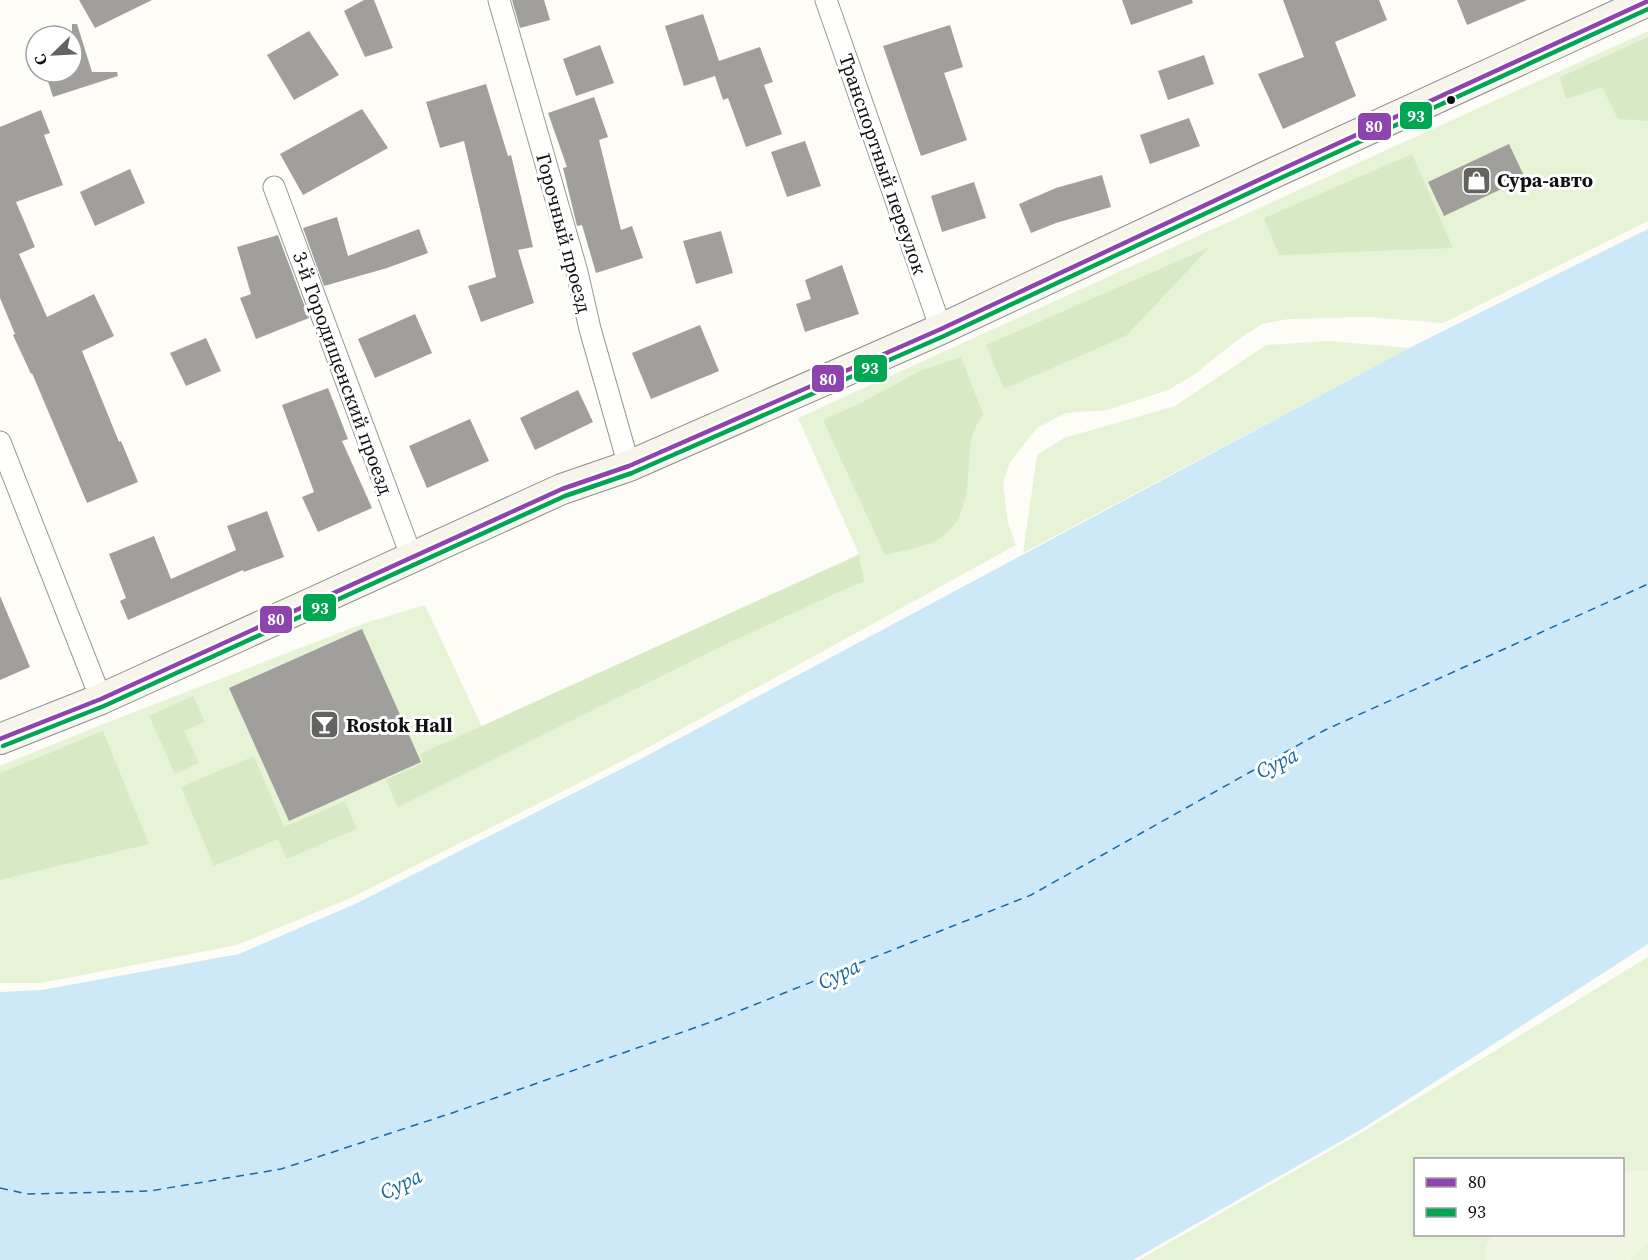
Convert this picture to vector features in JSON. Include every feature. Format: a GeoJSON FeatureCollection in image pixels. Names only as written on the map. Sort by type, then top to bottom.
{"type":"FeatureCollection","features":[{"type":"Feature","properties":{"kind":"main road"},"geometry":{"type":"LineString","coordinates":[[0,739],[100,699],[562,489],[629,466],[941,329],[1648,1]]}},
{"type":"Feature","properties":{"kind":"street","name":"Горочный проезд"},"geometry":{"type":"LineString","coordinates":[[499,0],[577,272],[590,329],[629,466]]}},
{"type":"Feature","properties":{"kind":"street","name":"Транспортный переулок"},"geometry":{"type":"LineString","coordinates":[[826,0],[941,329]]}},
{"type":"Feature","properties":{"kind":"street","name":"3-й Городищенский проезд"},"geometry":{"type":"LineString","coordinates":[[274,187],[412,558]]}},
{"type":"Feature","properties":{"kind":"street"},"geometry":{"type":"LineString","coordinates":[[0,442],[100,699]]}},
{"type":"Feature","properties":{"kind":"green space"},"geometry":{"type":"Polygon","coordinates":[[[1648,31],[1648,221],[1443,323],[1369,317],[1289,319],[1262,324],[1236,341],[1195,374],[1168,390],[1107,410],[1066,413],[1037,428],[1010,462],[1003,483],[1008,523],[1016,545],[636,754],[353,897],[237,945],[41,983],[0,983],[0,766],[365,623],[425,605],[482,727],[859,554],[798,418],[1648,31]]]}},
{"type":"Feature","properties":{"kind":"green space"},"geometry":{"type":"Polygon","coordinates":[[[1648,37],[1648,121],[1618,119],[1602,87],[1566,99],[1560,77],[1648,37]]]}},
{"type":"Feature","properties":{"kind":"green space"},"geometry":{"type":"Polygon","coordinates":[[[1412,154],[1453,248],[1279,255],[1264,218],[1412,154]]]}},
{"type":"Feature","properties":{"kind":"green space"},"geometry":{"type":"Polygon","coordinates":[[[1210,247],[1126,336],[1004,389],[986,345],[1210,247]]]}},
{"type":"Feature","properties":{"kind":"green space"},"geometry":{"type":"Polygon","coordinates":[[[1329,341],[1409,348],[1023,553],[1037,455],[1064,438],[1175,406],[1266,345],[1329,341]]]}},
{"type":"Feature","properties":{"kind":"green space"},"geometry":{"type":"Polygon","coordinates":[[[961,357],[983,414],[973,434],[967,490],[960,515],[953,527],[942,537],[914,548],[885,555],[823,420],[861,403],[920,371],[961,357]]]}},
{"type":"Feature","properties":{"kind":"green space"},"geometry":{"type":"Polygon","coordinates":[[[859,555],[864,582],[720,647],[398,807],[386,780],[423,763],[420,754],[859,555]]]}},
{"type":"Feature","properties":{"kind":"green space"},"geometry":{"type":"Polygon","coordinates":[[[193,696],[205,722],[184,731],[199,763],[175,774],[149,716],[193,696]]]}},
{"type":"Feature","properties":{"kind":"green space"},"geometry":{"type":"Polygon","coordinates":[[[103,731],[149,844],[0,880],[0,773],[103,731]]]}},
{"type":"Feature","properties":{"kind":"green space"},"geometry":{"type":"Polygon","coordinates":[[[254,756],[284,827],[345,801],[357,829],[286,859],[278,839],[214,866],[181,787],[254,756]]]}},
{"type":"Feature","properties":{"kind":"green space"},"geometry":{"type":"Polygon","coordinates":[[[1648,957],[1648,1260],[1139,1260],[1364,1131],[1648,957]]]}},
{"type":"Feature","properties":{"kind":"green space"},"geometry":{"type":"Polygon","coordinates":[[[1648,1170],[1648,1243],[1629,1260],[1486,1260],[1486,1246],[1491,1236],[1624,1236],[1624,1174],[1648,1170]]]}},
{"type":"Feature","properties":{"kind":"water","name":"Сура"},"geometry":{"type":"Polygon","coordinates":[[[1648,229],[1648,944],[1362,1129],[1133,1260],[0,1260],[0,992],[42,990],[239,954],[355,904],[637,761],[1409,348],[1648,229]]]}},
{"type":"Feature","properties":{"kind":"building"},"geometry":{"type":"Polygon","coordinates":[[[79,0],[152,0],[95,28],[79,0]]]}},
{"type":"Feature","properties":{"kind":"building"},"geometry":{"type":"Polygon","coordinates":[[[364,0],[374,0],[393,48],[365,57],[344,11],[364,0]]]}},
{"type":"Feature","properties":{"kind":"building"},"geometry":{"type":"Polygon","coordinates":[[[512,0],[544,0],[550,20],[520,28],[512,0]]]}},
{"type":"Feature","properties":{"kind":"building"},"geometry":{"type":"Polygon","coordinates":[[[1122,0],[1192,0],[1193,3],[1131,25],[1122,0]]]}},
{"type":"Feature","properties":{"kind":"building"},"geometry":{"type":"Polygon","coordinates":[[[1283,0],[1379,0],[1387,20],[1335,42],[1356,96],[1283,129],[1258,74],[1304,57],[1283,0]]]}},
{"type":"Feature","properties":{"kind":"building"},"geometry":{"type":"Polygon","coordinates":[[[1457,0],[1527,0],[1467,25],[1457,0]]]}},
{"type":"Feature","properties":{"kind":"building"},"geometry":{"type":"Polygon","coordinates":[[[703,14],[719,61],[760,47],[773,82],[764,85],[782,134],[746,147],[728,98],[723,100],[715,76],[684,86],[665,26],[703,14]]]}},
{"type":"Feature","properties":{"kind":"building"},"geometry":{"type":"Polygon","coordinates":[[[950,25],[963,67],[944,73],[967,140],[921,156],[883,46],[950,25]]]}},
{"type":"Feature","properties":{"kind":"building"},"geometry":{"type":"Polygon","coordinates":[[[309,31],[339,75],[294,100],[267,55],[309,31]]]}},
{"type":"Feature","properties":{"kind":"building"},"geometry":{"type":"Polygon","coordinates":[[[600,45],[614,83],[576,96],[563,59],[600,45]]]}},
{"type":"Feature","properties":{"kind":"building"},"geometry":{"type":"Polygon","coordinates":[[[84,46],[92,72],[117,72],[118,76],[53,97],[49,84],[84,84],[84,46]]]}},
{"type":"Feature","properties":{"kind":"building"},"geometry":{"type":"Polygon","coordinates":[[[1204,55],[1214,84],[1168,100],[1158,71],[1204,55]]]}},
{"type":"Feature","properties":{"kind":"building"},"geometry":{"type":"Polygon","coordinates":[[[486,84],[508,156],[511,155],[533,247],[518,250],[534,303],[481,322],[468,286],[496,277],[464,141],[440,148],[426,102],[486,84]]]}},
{"type":"Feature","properties":{"kind":"building"},"geometry":{"type":"Polygon","coordinates":[[[594,97],[608,137],[599,140],[621,230],[632,226],[643,258],[596,273],[582,225],[577,226],[563,168],[567,167],[548,113],[594,97]]]}},
{"type":"Feature","properties":{"kind":"building"},"geometry":{"type":"Polygon","coordinates":[[[362,109],[388,148],[303,195],[280,154],[362,109]]]}},
{"type":"Feature","properties":{"kind":"building"},"geometry":{"type":"Polygon","coordinates":[[[41,110],[50,133],[44,135],[63,185],[16,202],[35,247],[19,254],[47,317],[94,294],[114,336],[82,351],[138,482],[87,503],[32,373],[13,335],[15,334],[0,298],[0,127],[41,110]]]}},
{"type":"Feature","properties":{"kind":"building"},"geometry":{"type":"Polygon","coordinates":[[[1189,118],[1200,146],[1150,164],[1140,135],[1189,118]]]}},
{"type":"Feature","properties":{"kind":"building"},"geometry":{"type":"Polygon","coordinates":[[[805,141],[821,186],[787,197],[771,152],[805,141]]]}},
{"type":"Feature","properties":{"kind":"building","name":"Сура-авто"},"geometry":{"type":"Polygon","coordinates":[[[1509,144],[1525,178],[1444,216],[1428,182],[1509,144]]]}},
{"type":"Feature","properties":{"kind":"building"},"geometry":{"type":"Polygon","coordinates":[[[130,169],[145,203],[95,226],[80,192],[130,169]]]}},
{"type":"Feature","properties":{"kind":"building"},"geometry":{"type":"Polygon","coordinates":[[[1102,175],[1111,207],[1031,233],[1019,204],[1056,188],[1102,175]]]}},
{"type":"Feature","properties":{"kind":"building"},"geometry":{"type":"Polygon","coordinates":[[[974,182],[986,218],[942,232],[931,196],[974,182]]]}},
{"type":"Feature","properties":{"kind":"building"},"geometry":{"type":"Polygon","coordinates":[[[337,217],[348,256],[419,229],[428,253],[387,268],[324,286],[303,228],[337,217]]]}},
{"type":"Feature","properties":{"kind":"building"},"geometry":{"type":"Polygon","coordinates":[[[721,231],[733,273],[696,284],[683,241],[721,231]]]}},
{"type":"Feature","properties":{"kind":"building"},"geometry":{"type":"Polygon","coordinates":[[[278,235],[309,318],[256,339],[240,298],[251,294],[237,247],[278,235]]]}},
{"type":"Feature","properties":{"kind":"building"},"geometry":{"type":"Polygon","coordinates":[[[842,265],[859,314],[805,332],[796,304],[811,299],[805,280],[842,265]]]}},
{"type":"Feature","properties":{"kind":"building"},"geometry":{"type":"Polygon","coordinates":[[[415,314],[432,353],[375,378],[358,339],[415,314]]]}},
{"type":"Feature","properties":{"kind":"building"},"geometry":{"type":"Polygon","coordinates":[[[700,325],[719,371],[651,399],[632,353],[700,325]]]}},
{"type":"Feature","properties":{"kind":"building"},"geometry":{"type":"Polygon","coordinates":[[[206,338],[221,371],[186,386],[170,353],[206,338]]]}},
{"type":"Feature","properties":{"kind":"building"},"geometry":{"type":"Polygon","coordinates":[[[328,388],[348,439],[342,441],[372,508],[318,532],[302,497],[314,492],[282,405],[328,388]]]}},
{"type":"Feature","properties":{"kind":"building"},"geometry":{"type":"Polygon","coordinates":[[[578,390],[593,422],[535,450],[520,418],[578,390]]]}},
{"type":"Feature","properties":{"kind":"building"},"geometry":{"type":"Polygon","coordinates":[[[470,419],[489,461],[427,488],[409,446],[470,419]]]}},
{"type":"Feature","properties":{"kind":"building"},"geometry":{"type":"Polygon","coordinates":[[[267,511],[284,557],[244,572],[243,570],[128,620],[120,601],[126,598],[109,554],[154,536],[171,579],[236,550],[227,526],[267,511]]]}},
{"type":"Feature","properties":{"kind":"building"},"geometry":{"type":"Polygon","coordinates":[[[0,596],[30,667],[0,680],[0,596]]]}},
{"type":"Feature","properties":{"kind":"building","name":"Rostok Hall"},"geometry":{"type":"Polygon","coordinates":[[[362,629],[421,762],[289,821],[229,688],[362,629]]]}},
{"type":"Feature","properties":{"kind":"ferry route"},"geometry":{"type":"LineString","coordinates":[[0,1188],[27,1194],[150,1191],[281,1169],[455,1112],[711,1022],[1031,895],[1325,730],[1648,584]]}},
{"type":"Feature","properties":{"kind":"transit line","name":"80"},"geometry":{"type":"LineString","coordinates":[[0,739],[101,699],[562,489],[629,466],[941,329],[1648,1]]}},
{"type":"Feature","properties":{"kind":"transit line","name":"93"},"geometry":{"type":"LineString","coordinates":[[3,746],[104,706],[565,496],[632,473],[944,336],[1648,9]]}},
{"type":"Feature","properties":{"kind":"place","name":"Сура-авто"},"geometry":{"type":"Point","coordinates":[1476,180]}},
{"type":"Feature","properties":{"kind":"place","name":"Rostok Hall"},"geometry":{"type":"Point","coordinates":[325,725]}}]}
